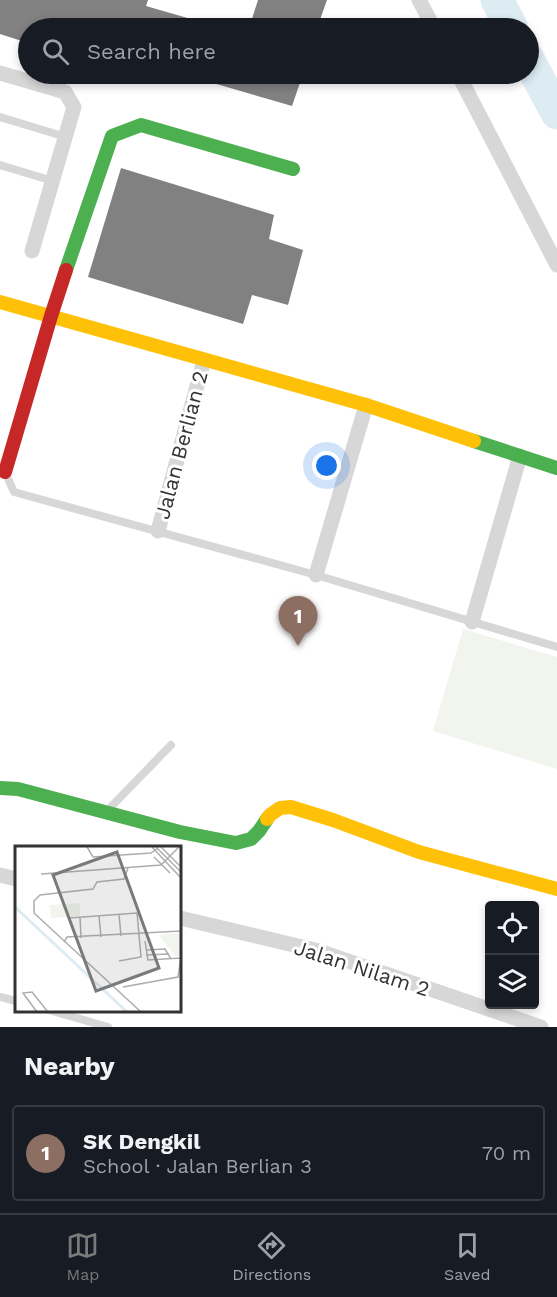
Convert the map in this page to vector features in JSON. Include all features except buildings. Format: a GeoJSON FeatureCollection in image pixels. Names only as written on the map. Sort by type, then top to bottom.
{"type":"FeatureCollection","features":[{"type":"Feature","properties":{"kind":"street"},"geometry":{"type":"LineString","coordinates":[[419,0],[429,18]]}},
{"type":"Feature","properties":{"kind":"street"},"geometry":{"type":"LineString","coordinates":[[0,73],[18,78]]}},
{"type":"Feature","properties":{"kind":"street"},"geometry":{"type":"LineString","coordinates":[[32,251],[75,107],[65,92],[38,84]]}},
{"type":"Feature","properties":{"kind":"street"},"geometry":{"type":"LineString","coordinates":[[463,84],[557,265]]}},
{"type":"Feature","properties":{"kind":"street"},"geometry":{"type":"LineString","coordinates":[[5,472],[51,316],[112,136],[141,125],[293,169]]}},
{"type":"Feature","properties":{"kind":"street"},"geometry":{"type":"LineString","coordinates":[[0,302],[366,405],[557,468]]}},
{"type":"Feature","properties":{"kind":"street","name":"Jalan Berlian 2"},"geometry":{"type":"LineString","coordinates":[[158,531],[204,360]]}},
{"type":"Feature","properties":{"kind":"street"},"geometry":{"type":"LineString","coordinates":[[316,575],[366,405]]}},
{"type":"Feature","properties":{"kind":"street"},"geometry":{"type":"LineString","coordinates":[[472,621],[520,456]]}},
{"type":"Feature","properties":{"kind":"street"},"geometry":{"type":"LineString","coordinates":[[0,788],[18,789],[180,832],[236,843],[251,839],[270,815],[280,808],[291,807],[420,852],[557,889]]}},
{"type":"Feature","properties":{"kind":"street"},"geometry":{"type":"LineString","coordinates":[[0,875],[15,879]]}},
{"type":"Feature","properties":{"kind":"street","name":"Jalan Nilam 2"},"geometry":{"type":"LineString","coordinates":[[182,918],[319,951],[541,1027]]}},
{"type":"Feature","properties":{"kind":"lane"},"geometry":{"type":"LineString","coordinates":[[0,117],[66,137]]}},
{"type":"Feature","properties":{"kind":"lane"},"geometry":{"type":"LineString","coordinates":[[0,165],[53,180]]}},
{"type":"Feature","properties":{"kind":"lane"},"geometry":{"type":"LineString","coordinates":[[5,472],[14,492],[316,575],[557,647]]}},
{"type":"Feature","properties":{"kind":"lane"},"geometry":{"type":"LineString","coordinates":[[106,812],[171,746]]}},
{"type":"Feature","properties":{"kind":"lane"},"geometry":{"type":"LineString","coordinates":[[0,997],[15,1001]]}},
{"type":"Feature","properties":{"kind":"lane"},"geometry":{"type":"LineString","coordinates":[[53,1012],[108,1027]]}},
{"type":"Feature","properties":{"kind":"shaded area"},"geometry":{"type":"Polygon","coordinates":[[[463,629],[557,657],[557,769],[433,731],[463,629]]]}},
{"type":"Feature","properties":{"kind":"waterway"},"geometry":{"type":"LineString","coordinates":[[497,0],[507,18]]}},
{"type":"Feature","properties":{"kind":"waterway"},"geometry":{"type":"LineString","coordinates":[[539,79],[557,113]]}},
{"type":"Feature","properties":{"kind":"traffic: fast"},"geometry":{"type":"LineString","coordinates":[[66,270],[112,136],[141,125],[293,169]]}},
{"type":"Feature","properties":{"kind":"traffic: fast"},"geometry":{"type":"LineString","coordinates":[[474,441],[557,468]]}},
{"type":"Feature","properties":{"kind":"traffic: fast"},"geometry":{"type":"LineString","coordinates":[[0,788],[18,789],[180,832],[236,843],[251,839],[267,819]]}},
{"type":"Feature","properties":{"kind":"traffic: slow"},"geometry":{"type":"LineString","coordinates":[[0,302],[366,405],[474,441]]}},
{"type":"Feature","properties":{"kind":"traffic: slow"},"geometry":{"type":"LineString","coordinates":[[267,819],[280,808],[291,807],[419,852],[557,889]]}},
{"type":"Feature","properties":{"kind":"traffic: jam"},"geometry":{"type":"LineString","coordinates":[[5,472],[66,270]]}},
{"type":"Feature","properties":{"kind":"place","name":"SK Dengkil"},"geometry":{"type":"Point","coordinates":[298,646]}}]}
